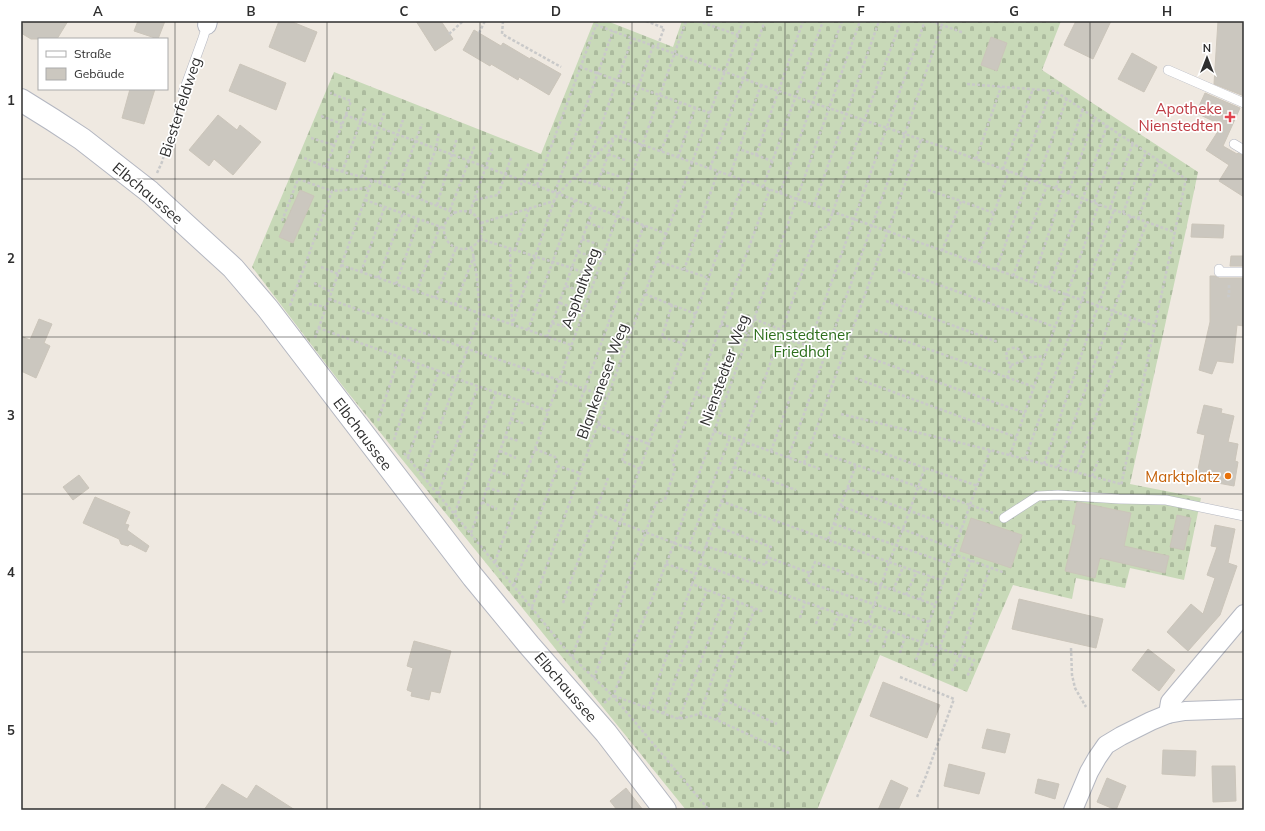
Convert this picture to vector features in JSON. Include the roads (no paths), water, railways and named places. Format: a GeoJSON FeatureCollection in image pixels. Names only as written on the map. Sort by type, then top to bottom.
{"type":"FeatureCollection","features":[{"type":"Feature","properties":{"kind":"main road","name":"Elbchaussee"},"geometry":{"type":"LineString","coordinates":[[21,100],[82,139],[150,192],[233,268],[258,298],[473,577],[529,645],[606,733],[665,810]]}},
{"type":"Feature","properties":{"kind":"street"},"geometry":{"type":"LineString","coordinates":[[1168,714],[1170,702],[1244,614]]}},
{"type":"Feature","properties":{"kind":"street"},"geometry":{"type":"LineString","coordinates":[[1072,810],[1096,758],[1106,746],[1151,721],[1168,714],[1185,711],[1244,708]]}},
{"type":"Feature","properties":{"kind":"lane","name":"Biesterfeldweg"},"geometry":{"type":"LineString","coordinates":[[183,94],[207,23]]}},
{"type":"Feature","properties":{"kind":"lane"},"geometry":{"type":"LineString","coordinates":[[1168,70],[1244,103]]}},
{"type":"Feature","properties":{"kind":"lane"},"geometry":{"type":"LineString","coordinates":[[1234,144],[1244,150]]}},
{"type":"Feature","properties":{"kind":"lane"},"geometry":{"type":"LineString","coordinates":[[1218,269],[1219,272],[1244,272]]}},
{"type":"Feature","properties":{"kind":"lane"},"geometry":{"type":"LineString","coordinates":[[1004,518],[1038,496],[1058,495],[1166,500],[1244,516]]}},
{"type":"Feature","properties":{"kind":"place","name":"Apotheke Nienstedten"},"geometry":{"type":"Point","coordinates":[1230,117]}},
{"type":"Feature","properties":{"kind":"place","name":"Marktplatz"},"geometry":{"type":"Point","coordinates":[1228,476]}},
{"type":"Feature","properties":{"kind":"park label","name":"Nienstedtener Friedhof"},"geometry":{"type":"Point","coordinates":[802,342]}}]}
